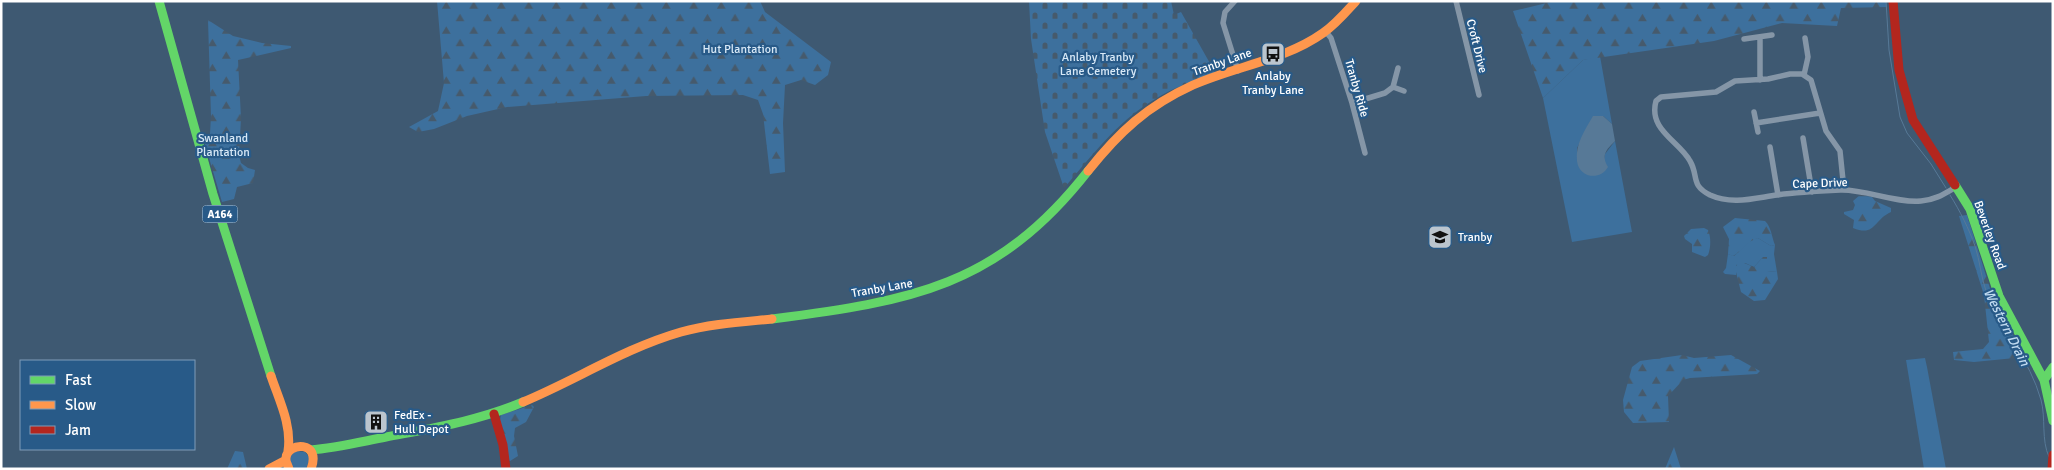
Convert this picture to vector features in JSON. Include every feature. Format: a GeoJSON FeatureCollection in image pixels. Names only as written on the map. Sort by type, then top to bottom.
{"type":"FeatureCollection","features":[{"type":"Feature","properties":{"kind":"main road","name":"A164"},"geometry":{"type":"LineString","coordinates":[[159,1],[213,194],[287,424],[290,438],[288,460]]}},
{"type":"Feature","properties":{"kind":"main road","name":"Tranby Lane"},"geometry":{"type":"LineString","coordinates":[[288,460],[296,446],[337,449],[494,414],[647,344],[701,327],[822,312],[903,298],[924,293],[953,282],[1005,252],[1040,225],[1062,204],[1122,132],[1150,107],[1193,86],[1292,50],[1326,32],[1356,1]]}},
{"type":"Feature","properties":{"kind":"main road","name":"Beverley Road"},"geometry":{"type":"LineString","coordinates":[[1893,1],[1899,70],[1913,120],[1970,209],[1999,296],[2044,380],[2053,421]]}},
{"type":"Feature","properties":{"kind":"main road"},"geometry":{"type":"LineString","coordinates":[[2044,380],[2049,376],[2053,367]]}},
{"type":"Feature","properties":{"kind":"main road"},"geometry":{"type":"LineString","coordinates":[[494,414],[503,445],[506,469]]}},
{"type":"Feature","properties":{"kind":"main road","name":"A164"},"geometry":{"type":"LineString","coordinates":[[287,424],[307,448],[312,466]]}},
{"type":"Feature","properties":{"kind":"main road","name":"Tranby Lane"},"geometry":{"type":"LineString","coordinates":[[312,466],[337,449]]}},
{"type":"Feature","properties":{"kind":"main road"},"geometry":{"type":"LineString","coordinates":[[2052,469],[2053,457]]}},
{"type":"Feature","properties":{"kind":"main road"},"geometry":{"type":"LineString","coordinates":[[268,469],[288,460]]}},
{"type":"Feature","properties":{"kind":"street"},"geometry":{"type":"LineString","coordinates":[[1235,1],[1224,12],[1223,23],[1238,71]]}},
{"type":"Feature","properties":{"kind":"street","name":"Croft Drive"},"geometry":{"type":"LineString","coordinates":[[1456,1],[1479,95]]}},
{"type":"Feature","properties":{"kind":"street","name":"Tranby Ride"},"geometry":{"type":"LineString","coordinates":[[1326,32],[1331,38],[1352,103],[1365,153]]}},
{"type":"Feature","properties":{"kind":"street"},"geometry":{"type":"LineString","coordinates":[[1744,39],[1772,35]]}},
{"type":"Feature","properties":{"kind":"street"},"geometry":{"type":"LineString","coordinates":[[1760,38],[1760,80],[1790,74],[1804,74],[1811,80],[1826,131],[1840,152],[1844,190]]}},
{"type":"Feature","properties":{"kind":"street"},"geometry":{"type":"LineString","coordinates":[[1804,74],[1808,57],[1805,38]]}},
{"type":"Feature","properties":{"kind":"street"},"geometry":{"type":"LineString","coordinates":[[1352,103],[1385,93],[1393,86],[1398,68]]}},
{"type":"Feature","properties":{"kind":"street","name":"Cape Drive"},"geometry":{"type":"LineString","coordinates":[[1760,80],[1736,81],[1716,92],[1661,97],[1656,101],[1654,108],[1660,128],[1690,161],[1696,183],[1711,195],[1737,201],[1778,195],[1844,190],[1919,201],[1935,199],[1956,187]]}},
{"type":"Feature","properties":{"kind":"street"},"geometry":{"type":"LineString","coordinates":[[1393,86],[1404,91]]}},
{"type":"Feature","properties":{"kind":"street"},"geometry":{"type":"LineString","coordinates":[[1754,112],[1758,132]]}},
{"type":"Feature","properties":{"kind":"street"},"geometry":{"type":"LineString","coordinates":[[1756,123],[1820,113]]}},
{"type":"Feature","properties":{"kind":"street"},"geometry":{"type":"LineString","coordinates":[[1803,138],[1812,192]]}},
{"type":"Feature","properties":{"kind":"street"},"geometry":{"type":"LineString","coordinates":[[1770,147],[1778,195]]}},
{"type":"Feature","properties":{"kind":"green space","name":"Hut Plantation"},"geometry":{"type":"Polygon","coordinates":[[[437,1],[760,1],[765,12],[831,62],[828,75],[815,85],[801,80],[785,85],[783,123],[785,172],[770,174],[763,114],[758,100],[743,95],[646,96],[507,107],[467,116],[434,129],[418,132],[409,127],[438,111],[444,83],[437,1]]]}},
{"type":"Feature","properties":{"kind":"green space","name":"Anlaby Tranby Lane Cemetery"},"geometry":{"type":"Polygon","coordinates":[[[1029,1],[1171,1],[1174,15],[1181,12],[1216,74],[1191,82],[1159,96],[1139,109],[1105,141],[1064,188],[1045,132],[1031,39],[1029,1]]]}},
{"type":"Feature","properties":{"kind":"green space"},"geometry":{"type":"Polygon","coordinates":[[[1555,1],[1886,1],[1887,7],[1841,8],[1837,26],[1782,23],[1714,41],[1583,60],[1543,98],[1513,11],[1555,1]]]}},
{"type":"Feature","properties":{"kind":"green space","name":"Swanland Plantation"},"geometry":{"type":"Polygon","coordinates":[[[208,20],[233,36],[262,43],[291,46],[291,48],[238,60],[241,118],[239,155],[241,163],[255,170],[253,183],[237,187],[234,199],[222,202],[202,134],[210,134],[211,116],[208,20]]]}},
{"type":"Feature","properties":{"kind":"green space"},"geometry":{"type":"Polygon","coordinates":[[[1600,56],[1612,124],[1603,116],[1593,117],[1577,148],[1577,161],[1604,159],[1605,154],[1615,141],[1632,232],[1572,242],[1543,98],[1583,60],[1600,56]]]}},
{"type":"Feature","properties":{"kind":"green space"},"geometry":{"type":"Polygon","coordinates":[[[1860,195],[1872,197],[1875,201],[1891,208],[1891,212],[1870,229],[1866,230],[1853,228],[1854,220],[1844,214],[1844,212],[1853,210],[1855,205],[1853,201],[1860,195]]]}},
{"type":"Feature","properties":{"kind":"green space"},"geometry":{"type":"Polygon","coordinates":[[[1967,215],[1993,298],[2025,357],[1974,362],[1954,360],[1953,352],[1983,349],[1989,342],[1984,295],[1959,216],[1967,215]]]}},
{"type":"Feature","properties":{"kind":"green space"},"geometry":{"type":"Polygon","coordinates":[[[1735,218],[1765,221],[1770,229],[1775,245],[1771,246],[1758,238],[1751,241],[1733,256],[1728,254],[1729,239],[1723,227],[1735,218]]]}},
{"type":"Feature","properties":{"kind":"green space"},"geometry":{"type":"Polygon","coordinates":[[[1704,228],[1708,230],[1710,236],[1710,249],[1705,257],[1692,252],[1692,244],[1684,236],[1691,229],[1704,228]]]}},
{"type":"Feature","properties":{"kind":"green space"},"geometry":{"type":"Polygon","coordinates":[[[1758,238],[1771,246],[1775,245],[1774,254],[1777,272],[1767,271],[1766,262],[1763,257],[1754,267],[1745,263],[1736,265],[1736,275],[1725,274],[1723,272],[1726,268],[1728,254],[1734,256],[1752,239],[1758,238]]]}},
{"type":"Feature","properties":{"kind":"green space"},"geometry":{"type":"Polygon","coordinates":[[[1763,257],[1767,257],[1767,271],[1777,272],[1778,279],[1765,300],[1754,301],[1741,292],[1735,268],[1739,261],[1754,267],[1763,257]]]}},
{"type":"Feature","properties":{"kind":"green space"},"geometry":{"type":"Polygon","coordinates":[[[1682,355],[1694,358],[1731,355],[1760,371],[1757,374],[1683,380],[1668,396],[1669,422],[1633,423],[1624,412],[1623,400],[1632,367],[1640,361],[1682,355]]]}},
{"type":"Feature","properties":{"kind":"green space"},"geometry":{"type":"Polygon","coordinates":[[[1925,358],[1946,469],[1924,469],[1906,360],[1925,358]]]}},
{"type":"Feature","properties":{"kind":"green space"},"geometry":{"type":"Polygon","coordinates":[[[532,405],[534,407],[526,422],[515,428],[514,436],[518,456],[510,461],[508,460],[500,420],[501,415],[532,405]]]}},
{"type":"Feature","properties":{"kind":"green space"},"geometry":{"type":"Polygon","coordinates":[[[1674,447],[1681,469],[1665,469],[1674,447]]]}},
{"type":"Feature","properties":{"kind":"green space"},"geometry":{"type":"Polygon","coordinates":[[[235,451],[243,452],[247,469],[227,469],[235,451]]]}},
{"type":"Feature","properties":{"kind":"green space"},"geometry":{"type":"Polygon","coordinates":[[[295,451],[305,452],[310,458],[306,469],[293,469],[289,458],[295,451]]]}},
{"type":"Feature","properties":{"kind":"shaded area"},"geometry":{"type":"Polygon","coordinates":[[[1593,116],[1603,116],[1612,124],[1615,141],[1605,153],[1608,167],[1600,174],[1590,176],[1579,167],[1577,155],[1579,143],[1593,116]]]}},
{"type":"Feature","properties":{"kind":"waterway","name":"Western Drain"},"geometry":{"type":"LineString","coordinates":[[1886,1],[1889,50],[1900,117],[1907,133],[1931,164],[1946,188]]}},
{"type":"Feature","properties":{"kind":"waterway","name":"Western Drain"},"geometry":{"type":"LineString","coordinates":[[1950,195],[1973,240],[1986,291],[2036,385],[2041,400],[2045,443],[2049,457]]}},
{"type":"Feature","properties":{"kind":"traffic: fast"},"geometry":{"type":"LineString","coordinates":[[159,1],[213,194],[271,376]]}},
{"type":"Feature","properties":{"kind":"traffic: fast"},"geometry":{"type":"LineString","coordinates":[[772,319],[867,305],[909,295],[948,282],[985,264],[1020,241],[1054,210],[1088,171]]}},
{"type":"Feature","properties":{"kind":"traffic: fast"},"geometry":{"type":"LineString","coordinates":[[1955,185],[1970,209],[1999,296],[2044,380],[2053,421]]}},
{"type":"Feature","properties":{"kind":"traffic: fast"},"geometry":{"type":"LineString","coordinates":[[2044,380],[2053,367]]}},
{"type":"Feature","properties":{"kind":"traffic: fast"},"geometry":{"type":"LineString","coordinates":[[310,450],[348,445],[455,423],[506,409],[523,402]]}},
{"type":"Feature","properties":{"kind":"traffic: slow"},"geometry":{"type":"LineString","coordinates":[[1088,171],[1123,132],[1162,102],[1209,78],[1293,50],[1323,33],[1341,18],[1356,1]]}},
{"type":"Feature","properties":{"kind":"traffic: slow"},"geometry":{"type":"LineString","coordinates":[[523,402],[620,355],[660,339],[703,327],[772,319]]}},
{"type":"Feature","properties":{"kind":"traffic: slow"},"geometry":{"type":"LineString","coordinates":[[271,376],[286,422],[289,441],[288,451]]}},
{"type":"Feature","properties":{"kind":"traffic: slow"},"geometry":{"type":"LineString","coordinates":[[289,469],[286,459],[288,453],[297,447],[303,447],[312,453],[311,469]]}},
{"type":"Feature","properties":{"kind":"traffic: slow"},"geometry":{"type":"LineString","coordinates":[[269,469],[286,460]]}},
{"type":"Feature","properties":{"kind":"traffic: jam"},"geometry":{"type":"LineString","coordinates":[[1893,1],[1899,70],[1913,120],[1955,185]]}},
{"type":"Feature","properties":{"kind":"traffic: jam"},"geometry":{"type":"LineString","coordinates":[[494,414],[503,445],[506,469]]}},
{"type":"Feature","properties":{"kind":"traffic: jam"},"geometry":{"type":"LineString","coordinates":[[2052,469],[2053,455]]}},
{"type":"Feature","properties":{"kind":"place","name":"Anlaby Tranby Lane"},"geometry":{"type":"Point","coordinates":[1273,54]}},
{"type":"Feature","properties":{"kind":"place","name":"Tranby"},"geometry":{"type":"Point","coordinates":[1440,237]}},
{"type":"Feature","properties":{"kind":"place","name":"FedEx - Hull Depot"},"geometry":{"type":"Point","coordinates":[376,422]}}]}
